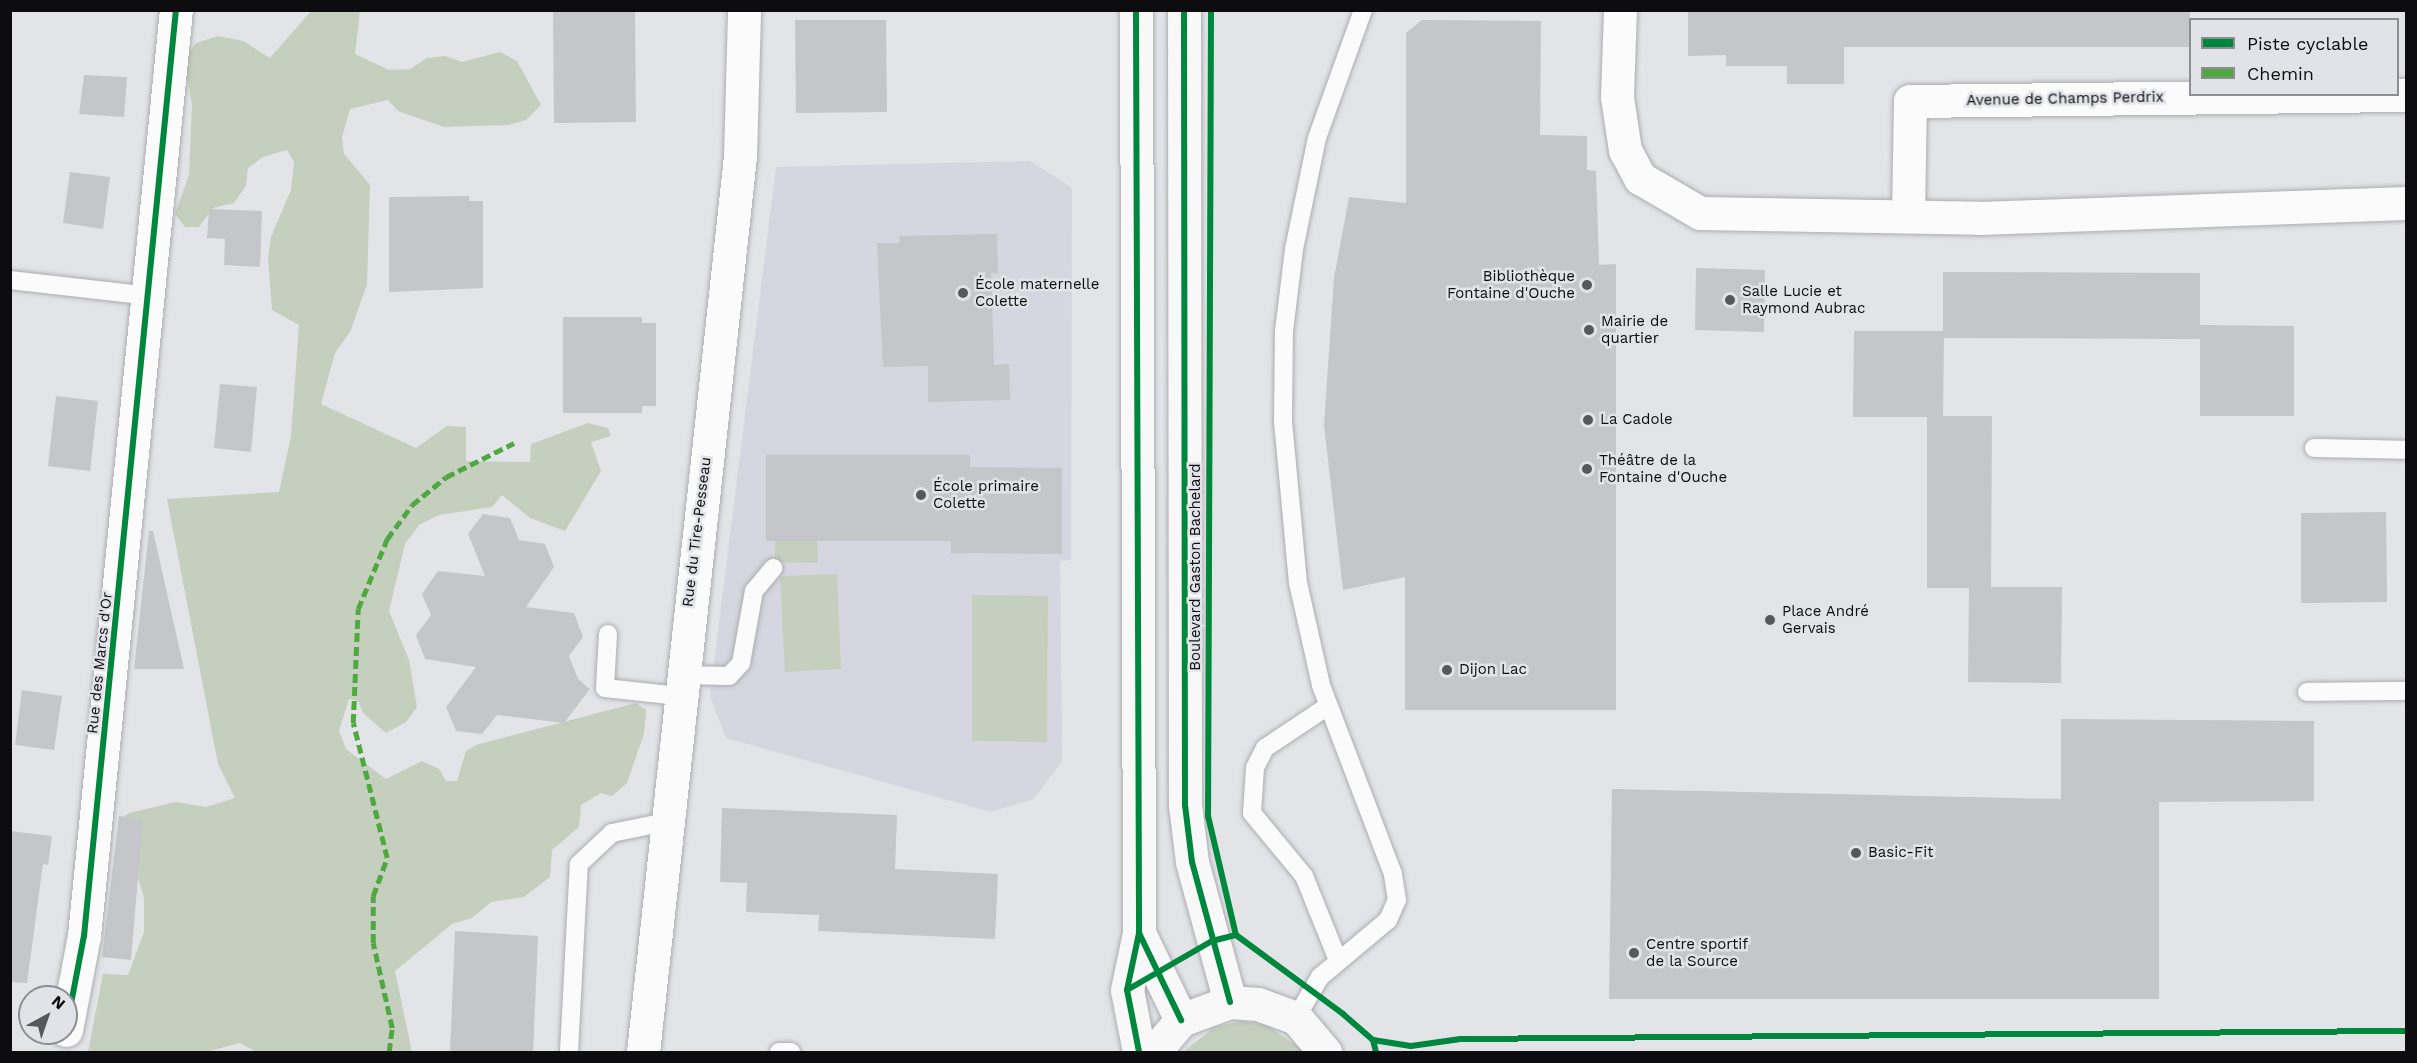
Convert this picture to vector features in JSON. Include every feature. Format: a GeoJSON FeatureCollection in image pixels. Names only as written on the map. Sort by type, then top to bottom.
{"type":"FeatureCollection","features":[{"type":"Feature","properties":{"kind":"street","name":"Rue des Marcs d'Or"},"geometry":{"type":"LineString","coordinates":[[75,985],[84,936],[150,296],[176,10]]}},
{"type":"Feature","properties":{"kind":"street","name":"Rue du Tire-Pesseau"},"geometry":{"type":"LineString","coordinates":[[643,1053],[680,686],[740,156],[744,10]]}},
{"type":"Feature","properties":{"kind":"street"},"geometry":{"type":"LineString","coordinates":[[1136,10],[1139,933],[1127,990],[1139,1053]]}},
{"type":"Feature","properties":{"kind":"street","name":"Boulevard Gaston Bachelard"},"geometry":{"type":"LineString","coordinates":[[1185,10],[1185,805],[1192,862],[1230,1002]]}},
{"type":"Feature","properties":{"kind":"street"},"geometry":{"type":"LineString","coordinates":[[1620,10],[1617,97],[1625,150],[1640,178],[1659,194],[1700,213],[1747,217],[1908,215],[1979,218],[2406,203]]}},
{"type":"Feature","properties":{"kind":"street","name":"Avenue de Champs Perdrix"},"geometry":{"type":"LineString","coordinates":[[1908,215],[1910,101],[2323,96]]}},
{"type":"Feature","properties":{"kind":"street"},"geometry":{"type":"LineString","coordinates":[[1139,933],[1181,1020]]}},
{"type":"Feature","properties":{"kind":"street"},"geometry":{"type":"LineString","coordinates":[[1154,1053],[1181,1020],[1230,1002],[1258,1004],[1296,1018],[1325,1053]]}},
{"type":"Feature","properties":{"kind":"lane"},"geometry":{"type":"LineString","coordinates":[[1296,1018],[1320,977],[1388,921],[1397,900],[1393,874],[1328,706],[1298,583],[1287,500],[1284,331],[1294,249],[1317,138],[1363,10]]}},
{"type":"Feature","properties":{"kind":"lane"},"geometry":{"type":"LineString","coordinates":[[10,280],[150,296]]}},
{"type":"Feature","properties":{"kind":"lane"},"geometry":{"type":"LineString","coordinates":[[2314,448],[2406,450]]}},
{"type":"Feature","properties":{"kind":"lane"},"geometry":{"type":"LineString","coordinates":[[608,634],[605,688],[680,686],[729,676],[741,663],[754,591],[773,568]]}},
{"type":"Feature","properties":{"kind":"lane"},"geometry":{"type":"LineString","coordinates":[[2307,692],[2406,690]]}},
{"type":"Feature","properties":{"kind":"lane"},"geometry":{"type":"LineString","coordinates":[[1328,706],[1265,748],[1255,768],[1252,813],[1304,876],[1338,960]]}},
{"type":"Feature","properties":{"kind":"lane"},"geometry":{"type":"LineString","coordinates":[[569,1053],[579,864],[612,833],[666,822]]}},
{"type":"Feature","properties":{"kind":"lane"},"geometry":{"type":"LineString","coordinates":[[779,1053],[791,1053]]}},
{"type":"Feature","properties":{"kind":"shaded area"},"geometry":{"type":"Polygon","coordinates":[[[1030,161],[1072,188],[1071,560],[1060,561],[1062,761],[1034,799],[991,812],[726,738],[710,696],[776,167],[1030,161]]]}},
{"type":"Feature","properties":{"kind":"green space"},"geometry":{"type":"Polygon","coordinates":[[[312,10],[360,11],[355,54],[389,70],[410,69],[427,58],[445,56],[462,62],[500,52],[517,61],[541,105],[526,120],[508,125],[444,127],[398,111],[388,100],[350,109],[342,137],[344,154],[370,185],[367,284],[350,332],[335,353],[321,404],[416,448],[447,426],[466,427],[466,461],[530,462],[531,444],[588,423],[608,428],[611,436],[591,442],[601,471],[565,531],[530,518],[502,495],[492,507],[439,515],[419,525],[405,544],[389,611],[409,660],[417,707],[406,722],[386,733],[363,713],[358,701],[349,699],[339,731],[346,749],[386,779],[422,761],[439,769],[446,781],[457,781],[466,751],[476,745],[636,703],[646,710],[644,734],[627,783],[612,796],[601,793],[581,805],[579,827],[552,850],[550,877],[524,897],[491,902],[472,918],[452,924],[395,971],[412,1052],[256,1052],[240,1043],[206,1052],[88,1052],[103,974],[128,975],[144,932],[144,897],[135,869],[119,847],[118,821],[129,813],[176,802],[206,807],[235,798],[218,764],[167,499],[279,492],[291,436],[299,325],[272,310],[268,258],[271,237],[291,190],[294,162],[287,150],[263,157],[248,168],[246,186],[234,203],[213,208],[199,227],[185,227],[175,214],[189,175],[192,105],[184,59],[196,43],[218,36],[243,41],[270,58],[312,10]]]}},
{"type":"Feature","properties":{"kind":"green space"},"geometry":{"type":"Polygon","coordinates":[[[775,541],[817,541],[818,563],[775,562],[775,541]]]}},
{"type":"Feature","properties":{"kind":"green space"},"geometry":{"type":"Polygon","coordinates":[[[837,574],[841,669],[785,672],[780,576],[837,574]]]}},
{"type":"Feature","properties":{"kind":"green space"},"geometry":{"type":"Polygon","coordinates":[[[972,595],[1048,596],[1047,742],[972,741],[972,595]]]}},
{"type":"Feature","properties":{"kind":"green space"},"geometry":{"type":"Polygon","coordinates":[[[1241,1021],[1266,1025],[1306,1052],[1183,1052],[1215,1027],[1241,1021]]]}},
{"type":"Feature","properties":{"kind":"building"},"geometry":{"type":"Polygon","coordinates":[[[553,10],[635,10],[636,122],[554,123],[553,10]]]}},
{"type":"Feature","properties":{"kind":"building"},"geometry":{"type":"Polygon","coordinates":[[[1688,10],[2190,10],[2189,47],[1844,47],[1844,84],[1787,84],[1787,66],[1726,66],[1726,55],[1688,56],[1688,10]]]}},
{"type":"Feature","properties":{"kind":"building"},"geometry":{"type":"Polygon","coordinates":[[[795,20],[886,20],[887,112],[796,113],[795,20]]]}},
{"type":"Feature","properties":{"kind":"building"},"geometry":{"type":"Polygon","coordinates":[[[1422,20],[1541,21],[1540,135],[1587,136],[1587,170],[1596,171],[1599,265],[1616,264],[1616,710],[1405,710],[1405,577],[1343,590],[1324,425],[1334,278],[1349,197],[1406,203],[1406,33],[1422,20]]]}},
{"type":"Feature","properties":{"kind":"building"},"geometry":{"type":"Polygon","coordinates":[[[84,75],[127,77],[124,117],[79,114],[84,75]]]}},
{"type":"Feature","properties":{"kind":"building"},"geometry":{"type":"Polygon","coordinates":[[[70,172],[110,177],[103,229],[63,223],[70,172]]]}},
{"type":"Feature","properties":{"kind":"building"},"geometry":{"type":"Polygon","coordinates":[[[469,196],[469,201],[483,201],[483,288],[389,292],[389,197],[469,196]]]}},
{"type":"Feature","properties":{"kind":"building"},"geometry":{"type":"Polygon","coordinates":[[[209,209],[262,211],[260,267],[224,265],[225,239],[207,238],[209,209]]]}},
{"type":"Feature","properties":{"kind":"building"},"geometry":{"type":"Polygon","coordinates":[[[997,234],[998,274],[991,273],[994,365],[1009,364],[1010,400],[928,402],[928,366],[883,367],[877,243],[900,243],[899,236],[997,234]]]}},
{"type":"Feature","properties":{"kind":"building","name":"Salle Lucie et Raymond Aubrac"},"geometry":{"type":"Polygon","coordinates":[[[1696,268],[1765,270],[1764,332],[1695,330],[1696,268]]]}},
{"type":"Feature","properties":{"kind":"building"},"geometry":{"type":"Polygon","coordinates":[[[1943,272],[2200,273],[2200,339],[1944,338],[1943,416],[1992,416],[1991,587],[2062,587],[2061,683],[1968,682],[1969,588],[1927,588],[1927,417],[1853,417],[1854,331],[1943,331],[1943,272]]]}},
{"type":"Feature","properties":{"kind":"building"},"geometry":{"type":"Polygon","coordinates":[[[563,317],[642,317],[642,323],[656,323],[656,406],[642,406],[642,413],[563,413],[563,317]]]}},
{"type":"Feature","properties":{"kind":"building"},"geometry":{"type":"Polygon","coordinates":[[[2200,325],[2294,326],[2294,416],[2200,416],[2200,325]]]}},
{"type":"Feature","properties":{"kind":"building"},"geometry":{"type":"Polygon","coordinates":[[[220,384],[257,387],[251,452],[214,448],[220,384]]]}},
{"type":"Feature","properties":{"kind":"building"},"geometry":{"type":"Polygon","coordinates":[[[56,396],[98,401],[90,471],[48,466],[56,396]]]}},
{"type":"Feature","properties":{"kind":"building"},"geometry":{"type":"Polygon","coordinates":[[[766,455],[970,455],[970,467],[1062,468],[1062,554],[951,553],[951,541],[766,541],[766,455]]]}},
{"type":"Feature","properties":{"kind":"building"},"geometry":{"type":"Polygon","coordinates":[[[2386,512],[2387,602],[2301,603],[2301,513],[2386,512]]]}},
{"type":"Feature","properties":{"kind":"building"},"geometry":{"type":"Polygon","coordinates":[[[483,514],[510,518],[519,540],[545,544],[554,567],[526,607],[574,613],[583,637],[569,656],[578,679],[590,689],[564,723],[497,715],[482,734],[456,731],[446,707],[476,667],[425,659],[416,635],[431,615],[422,594],[438,571],[485,576],[468,534],[483,514]]]}},
{"type":"Feature","properties":{"kind":"building"},"geometry":{"type":"Polygon","coordinates":[[[149,531],[153,531],[184,669],[134,669],[149,531]]]}},
{"type":"Feature","properties":{"kind":"building"},"geometry":{"type":"Polygon","coordinates":[[[22,690],[62,696],[54,750],[15,745],[22,690]]]}},
{"type":"Feature","properties":{"kind":"building"},"geometry":{"type":"Polygon","coordinates":[[[2061,719],[2314,721],[2314,801],[2159,802],[2159,999],[1609,999],[1612,789],[2061,799],[2061,719]]]}},
{"type":"Feature","properties":{"kind":"building"},"geometry":{"type":"Polygon","coordinates":[[[722,808],[897,815],[895,869],[998,874],[995,939],[818,931],[819,915],[746,912],[747,883],[720,882],[722,808]]]}},
{"type":"Feature","properties":{"kind":"building"},"geometry":{"type":"Polygon","coordinates":[[[119,816],[143,819],[131,960],[102,957],[119,816]]]}},
{"type":"Feature","properties":{"kind":"building"},"geometry":{"type":"Polygon","coordinates":[[[10,831],[52,836],[48,865],[43,864],[27,983],[10,982],[10,831]]]}},
{"type":"Feature","properties":{"kind":"building"},"geometry":{"type":"Polygon","coordinates":[[[455,931],[538,936],[533,1053],[450,1053],[455,931]]]}},
{"type":"Feature","properties":{"kind":"marked path"},"geometry":{"type":"LineString","coordinates":[[389,1052],[392,1028],[373,943],[373,896],[387,858],[353,723],[358,609],[387,539],[412,505],[446,477],[514,443]]}},
{"type":"Feature","properties":{"kind":"cycle path"},"geometry":{"type":"LineString","coordinates":[[75,985],[84,936],[176,10]]}},
{"type":"Feature","properties":{"kind":"cycle path"},"geometry":{"type":"LineString","coordinates":[[1136,10],[1139,933],[1127,990],[1139,1052]]}},
{"type":"Feature","properties":{"kind":"cycle path"},"geometry":{"type":"LineString","coordinates":[[1184,10],[1185,805],[1192,862],[1230,1002]]}},
{"type":"Feature","properties":{"kind":"cycle path"},"geometry":{"type":"LineString","coordinates":[[1211,10],[1208,816],[1236,935],[1343,1014],[1373,1040],[1376,1052]]}},
{"type":"Feature","properties":{"kind":"cycle path"},"geometry":{"type":"LineString","coordinates":[[1139,933],[1181,1020]]}},
{"type":"Feature","properties":{"kind":"cycle path"},"geometry":{"type":"LineString","coordinates":[[1127,990],[1212,941],[1236,935]]}},
{"type":"Feature","properties":{"kind":"cycle path"},"geometry":{"type":"LineString","coordinates":[[1373,1040],[1411,1046],[1461,1039],[2406,1031]]}},
{"type":"Feature","properties":{"kind":"place","name":"Bibliothèque Fontaine d'Ouche"},"geometry":{"type":"Point","coordinates":[1587,285]}},
{"type":"Feature","properties":{"kind":"place","name":"École maternelle Colette"},"geometry":{"type":"Point","coordinates":[963,293]}},
{"type":"Feature","properties":{"kind":"place","name":"Salle Lucie et Raymond Aubrac"},"geometry":{"type":"Point","coordinates":[1730,300]}},
{"type":"Feature","properties":{"kind":"place","name":"Mairie de quartier"},"geometry":{"type":"Point","coordinates":[1589,330]}},
{"type":"Feature","properties":{"kind":"place","name":"La Cadole"},"geometry":{"type":"Point","coordinates":[1588,420]}},
{"type":"Feature","properties":{"kind":"place","name":"Théâtre de la Fontaine d'Ouche"},"geometry":{"type":"Point","coordinates":[1587,469]}},
{"type":"Feature","properties":{"kind":"place","name":"École primaire Colette"},"geometry":{"type":"Point","coordinates":[921,495]}},
{"type":"Feature","properties":{"kind":"place","name":"Place André Gervais"},"geometry":{"type":"Point","coordinates":[1770,620]}},
{"type":"Feature","properties":{"kind":"place","name":"Dijon Lac"},"geometry":{"type":"Point","coordinates":[1447,670]}},
{"type":"Feature","properties":{"kind":"place","name":"Basic-Fit"},"geometry":{"type":"Point","coordinates":[1856,853]}},
{"type":"Feature","properties":{"kind":"place","name":"Centre sportif de la Source"},"geometry":{"type":"Point","coordinates":[1634,953]}}]}
